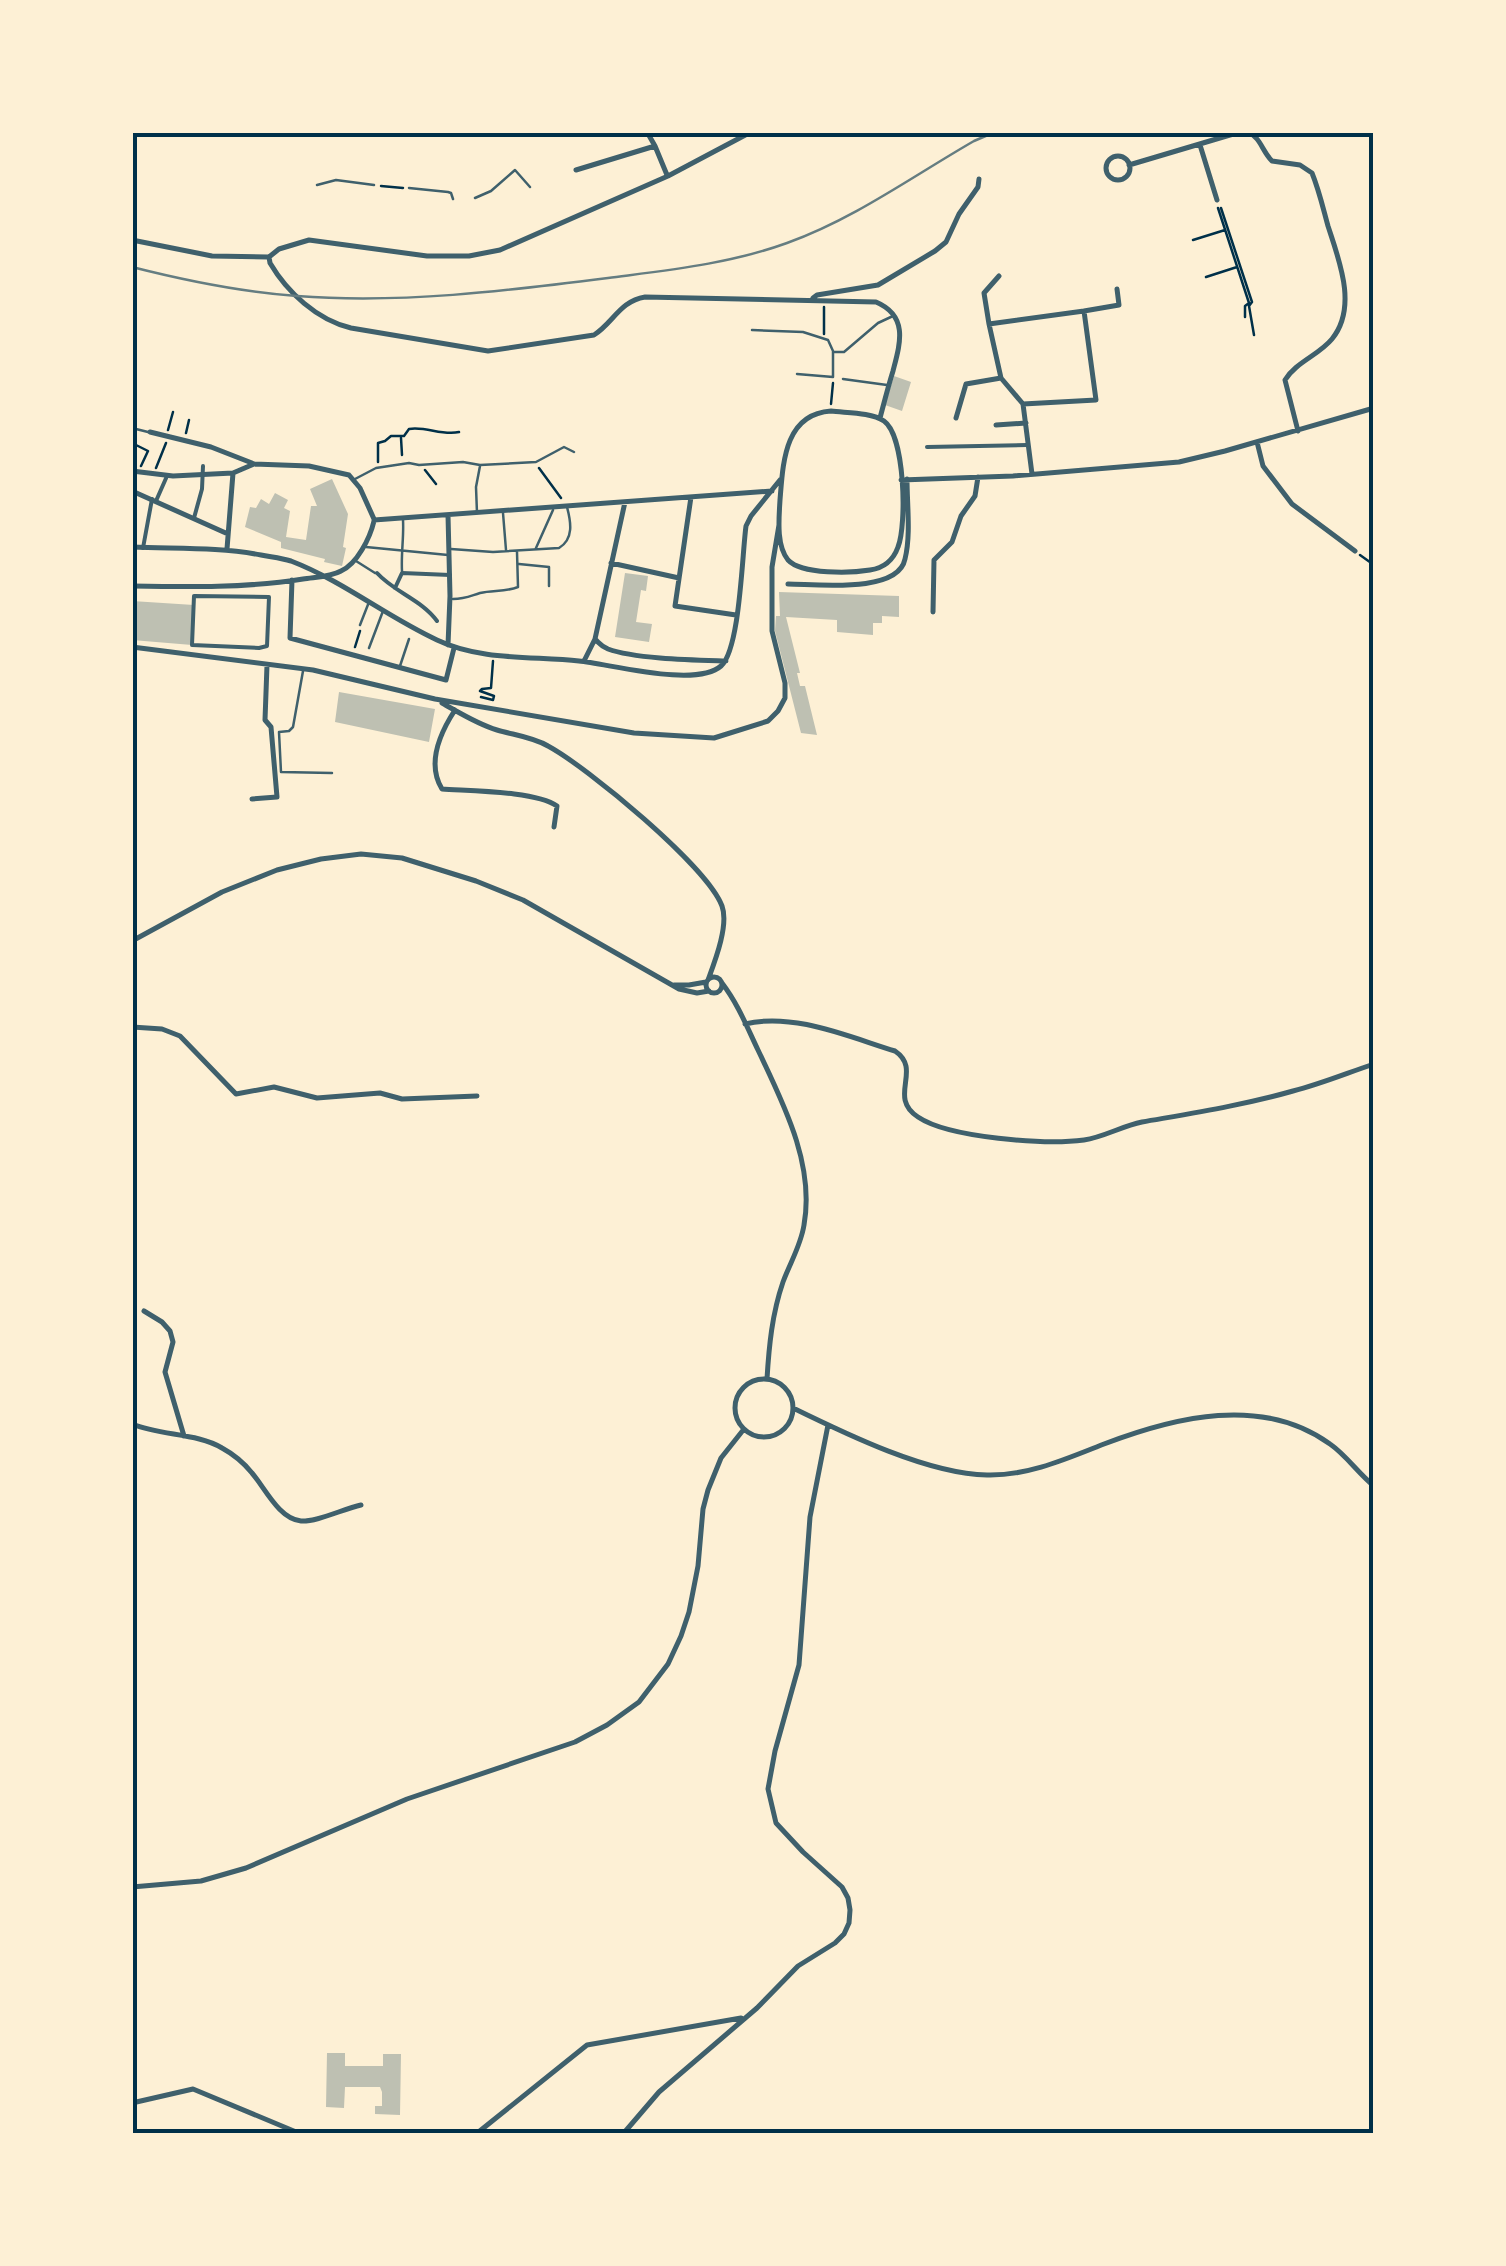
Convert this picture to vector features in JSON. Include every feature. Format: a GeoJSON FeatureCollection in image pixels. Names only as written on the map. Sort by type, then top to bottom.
{"type":"FeatureCollection","features":[{"type":"Feature","properties":{"kind":"street"},"geometry":{"type":"LineString","coordinates":[[647,132],[668,176]]}},
{"type":"Feature","properties":{"kind":"street"},"geometry":{"type":"LineString","coordinates":[[132,240],[212,256],[269,257],[280,248],[309,240],[427,256],[491,252],[518,244],[668,176],[751,132]]}},
{"type":"Feature","properties":{"kind":"street"},"geometry":{"type":"LineString","coordinates":[[1129,164],[1240,132]]}},
{"type":"Feature","properties":{"kind":"street"},"geometry":{"type":"LineString","coordinates":[[1248,132],[1260,141],[1272,160],[1300,164],[1312,174],[1343,277],[1344,300],[1338,330],[1285,380],[1298,431]]}},
{"type":"Feature","properties":{"kind":"street"},"geometry":{"type":"LineString","coordinates":[[1200,144],[1218,201]]}},
{"type":"Feature","properties":{"kind":"street"},"geometry":{"type":"LineString","coordinates":[[576,170],[656,146]]}},
{"type":"Feature","properties":{"kind":"street"},"geometry":{"type":"LineString","coordinates":[[1114,156],[1122,156],[1129,164],[1126,176],[1118,180],[1110,178],[1106,171],[1106,164],[1114,156]]}},
{"type":"Feature","properties":{"kind":"street"},"geometry":{"type":"LineString","coordinates":[[810,300],[817,294],[878,285],[935,250],[946,242],[978,187],[979,178]]}},
{"type":"Feature","properties":{"kind":"street"},"geometry":{"type":"LineString","coordinates":[[269,257],[271,266],[298,296],[332,322],[488,351],[594,335],[628,302],[645,297],[876,302],[895,316],[901,337],[880,418]]}},
{"type":"Feature","properties":{"kind":"street"},"geometry":{"type":"LineString","coordinates":[[999,276],[984,293],[989,324],[1001,378],[1023,404],[1032,474]]}},
{"type":"Feature","properties":{"kind":"street"},"geometry":{"type":"LineString","coordinates":[[989,324],[1119,305],[1116,289]]}},
{"type":"Feature","properties":{"kind":"street"},"geometry":{"type":"LineString","coordinates":[[1023,404],[1096,400],[1084,311]]}},
{"type":"Feature","properties":{"kind":"street"},"geometry":{"type":"LineString","coordinates":[[956,418],[966,384],[1001,378]]}},
{"type":"Feature","properties":{"kind":"street"},"geometry":{"type":"LineString","coordinates":[[904,480],[1179,462],[1374,408]]}},
{"type":"Feature","properties":{"kind":"street"},"geometry":{"type":"LineString","coordinates":[[133,649],[303,669],[435,700],[648,735],[714,738],[762,725],[778,712],[786,690],[772,631],[772,568],[784,454],[794,433],[809,417],[821,412],[880,418],[895,436],[904,480],[906,558],[897,574],[868,584],[788,584]]}},
{"type":"Feature","properties":{"kind":"street"},"geometry":{"type":"LineString","coordinates":[[996,425],[1026,423]]}},
{"type":"Feature","properties":{"kind":"street"},"geometry":{"type":"LineString","coordinates":[[150,432],[211,447],[254,464],[309,466],[352,477],[374,520],[355,560],[340,577],[340,585]]}},
{"type":"Feature","properties":{"kind":"street"},"geometry":{"type":"LineString","coordinates":[[1256,442],[1262,466],[1292,504],[1355,551]]}},
{"type":"Feature","properties":{"kind":"street"},"geometry":{"type":"LineString","coordinates":[[927,446],[1028,444]]}},
{"type":"Feature","properties":{"kind":"street"},"geometry":{"type":"LineString","coordinates":[[135,472],[166,476],[233,473],[254,464]]}},
{"type":"Feature","properties":{"kind":"street"},"geometry":{"type":"LineString","coordinates":[[194,518],[203,466]]}},
{"type":"Feature","properties":{"kind":"street"},"geometry":{"type":"LineString","coordinates":[[227,549],[233,473]]}},
{"type":"Feature","properties":{"kind":"street"},"geometry":{"type":"LineString","coordinates":[[143,548],[154,500],[166,476]]}},
{"type":"Feature","properties":{"kind":"street"},"geometry":{"type":"LineString","coordinates":[[933,612],[934,560],[952,542],[961,516],[976,496],[978,477]]}},
{"type":"Feature","properties":{"kind":"street"},"geometry":{"type":"LineString","coordinates":[[132,547],[227,549],[288,560],[451,646],[480,654],[584,661],[679,674],[708,673],[726,661],[730,653],[746,526],[780,480]]}},
{"type":"Feature","properties":{"kind":"street"},"geometry":{"type":"LineString","coordinates":[[779,525],[786,556],[799,567],[850,572],[880,568],[892,559],[900,540],[904,480]]}},
{"type":"Feature","properties":{"kind":"street"},"geometry":{"type":"LineString","coordinates":[[132,490],[228,534]]}},
{"type":"Feature","properties":{"kind":"street"},"geometry":{"type":"LineString","coordinates":[[374,520],[772,491]]}},
{"type":"Feature","properties":{"kind":"street"},"geometry":{"type":"LineString","coordinates":[[692,496],[675,606],[736,615]]}},
{"type":"Feature","properties":{"kind":"street"},"geometry":{"type":"LineString","coordinates":[[584,661],[596,639],[625,502]]}},
{"type":"Feature","properties":{"kind":"street"},"geometry":{"type":"LineString","coordinates":[[760,505],[780,503]]}},
{"type":"Feature","properties":{"kind":"street"},"geometry":{"type":"LineString","coordinates":[[292,580],[290,638],[446,680],[451,646],[448,515]]}},
{"type":"Feature","properties":{"kind":"street"},"geometry":{"type":"LineString","coordinates":[[612,564],[680,578]]}},
{"type":"Feature","properties":{"kind":"street"},"geometry":{"type":"LineString","coordinates":[[132,586],[202,587],[292,580],[344,570]]}},
{"type":"Feature","properties":{"kind":"street"},"geometry":{"type":"LineString","coordinates":[[396,588],[402,573],[450,575]]}},
{"type":"Feature","properties":{"kind":"street"},"geometry":{"type":"LineString","coordinates":[[377,574],[432,614],[437,622]]}},
{"type":"Feature","properties":{"kind":"street"},"geometry":{"type":"LineString","coordinates":[[194,596],[268,597],[267,646],[192,645],[194,596]]}},
{"type":"Feature","properties":{"kind":"street"},"geometry":{"type":"LineString","coordinates":[[596,639],[603,647],[640,655],[726,661]]}},
{"type":"Feature","properties":{"kind":"street"},"geometry":{"type":"LineString","coordinates":[[252,799],[277,797],[271,726],[265,720],[267,665]]}},
{"type":"Feature","properties":{"kind":"street"},"geometry":{"type":"LineString","coordinates":[[435,700],[487,726],[545,744],[642,817],[699,874],[720,902],[723,919],[717,956],[707,981]]}},
{"type":"Feature","properties":{"kind":"street"},"geometry":{"type":"LineString","coordinates":[[455,710],[436,752],[435,776],[442,789],[552,802],[557,810],[554,827]]}},
{"type":"Feature","properties":{"kind":"street"},"geometry":{"type":"LineString","coordinates":[[132,941],[222,892],[277,870],[362,854],[402,858],[476,881],[523,900],[671,985],[687,992],[732,996]]}},
{"type":"Feature","properties":{"kind":"street"},"geometry":{"type":"LineString","coordinates":[[713,992],[721,989],[717,956]]}},
{"type":"Feature","properties":{"kind":"street"},"geometry":{"type":"LineString","coordinates":[[671,985],[689,986],[714,977],[721,982],[732,996],[794,1136],[806,1193],[804,1226],[772,1322],[768,1380]]}},
{"type":"Feature","properties":{"kind":"street"},"geometry":{"type":"LineString","coordinates":[[707,981],[713,992]]}},
{"type":"Feature","properties":{"kind":"street"},"geometry":{"type":"LineString","coordinates":[[745,1024],[762,1020],[824,1028],[895,1051],[907,1063],[903,1094],[910,1110],[929,1123],[971,1134],[1015,1139],[1097,1137],[1136,1123],[1291,1092],[1374,1064]]}},
{"type":"Feature","properties":{"kind":"street"},"geometry":{"type":"LineString","coordinates":[[132,1026],[162,1028],[180,1036],[236,1094],[274,1087],[318,1098],[376,1093],[399,1099],[477,1096]]}},
{"type":"Feature","properties":{"kind":"street"},"geometry":{"type":"LineString","coordinates":[[144,1311],[170,1332],[172,1342],[165,1372],[184,1437]]}},
{"type":"Feature","properties":{"kind":"street"},"geometry":{"type":"LineString","coordinates":[[768,1380],[783,1386],[793,1408],[792,1418],[780,1433],[761,1438],[744,1429],[736,1413],[738,1396],[750,1383],[768,1380]]}},
{"type":"Feature","properties":{"kind":"street"},"geometry":{"type":"LineString","coordinates":[[793,1408],[828,1426],[924,1462],[984,1475],[1040,1468],[1168,1424],[1217,1414],[1245,1414],[1290,1424],[1319,1437],[1374,1486]]}},
{"type":"Feature","properties":{"kind":"street"},"geometry":{"type":"LineString","coordinates":[[132,1424],[214,1444],[230,1452],[292,1518],[310,1520],[360,1505]]}},
{"type":"Feature","properties":{"kind":"street"},"geometry":{"type":"LineString","coordinates":[[623,2134],[659,2092],[798,1966],[835,1944],[849,1923],[848,1898],[842,1887],[776,1823],[768,1789],[799,1665],[810,1517],[828,1426]]}},
{"type":"Feature","properties":{"kind":"street"},"geometry":{"type":"LineString","coordinates":[[132,1887],[201,1881],[246,1868],[407,1800],[575,1742],[638,1702],[675,1650],[689,1612],[708,1490],[721,1458],[744,1429]]}},
{"type":"Feature","properties":{"kind":"street"},"geometry":{"type":"LineString","coordinates":[[476,2134],[587,2045],[744,2017]]}},
{"type":"Feature","properties":{"kind":"street"},"geometry":{"type":"LineString","coordinates":[[132,2103],[193,2089],[300,2134]]}},
{"type":"Feature","properties":{"kind":"lane"},"geometry":{"type":"LineString","coordinates":[[475,198],[491,191],[515,170],[530,187]]}},
{"type":"Feature","properties":{"kind":"lane"},"geometry":{"type":"LineString","coordinates":[[318,185],[336,180],[374,185]]}},
{"type":"Feature","properties":{"kind":"lane"},"geometry":{"type":"LineString","coordinates":[[409,188],[452,193],[453,199]]}},
{"type":"Feature","properties":{"kind":"lane"},"geometry":{"type":"LineString","coordinates":[[833,352],[844,352],[878,324],[895,316]]}},
{"type":"Feature","properties":{"kind":"lane"},"geometry":{"type":"LineString","coordinates":[[752,330],[824,336],[833,352],[833,377],[797,374]]}},
{"type":"Feature","properties":{"kind":"lane"},"geometry":{"type":"LineString","coordinates":[[843,378],[889,386]]}},
{"type":"Feature","properties":{"kind":"lane"},"geometry":{"type":"LineString","coordinates":[[132,428],[150,432]]}},
{"type":"Feature","properties":{"kind":"lane"},"geometry":{"type":"LineString","coordinates":[[352,477],[376,468],[410,463],[536,462],[564,447],[574,452]]}},
{"type":"Feature","properties":{"kind":"lane"},"geometry":{"type":"LineString","coordinates":[[477,513],[480,465]]}},
{"type":"Feature","properties":{"kind":"lane"},"geometry":{"type":"LineString","coordinates":[[362,547],[449,552],[560,548],[566,544],[572,526],[567,507]]}},
{"type":"Feature","properties":{"kind":"lane"},"geometry":{"type":"LineString","coordinates":[[535,550],[554,508]]}},
{"type":"Feature","properties":{"kind":"lane"},"geometry":{"type":"LineString","coordinates":[[502,511],[506,551]]}},
{"type":"Feature","properties":{"kind":"lane"},"geometry":{"type":"LineString","coordinates":[[402,573],[403,518]]}},
{"type":"Feature","properties":{"kind":"lane"},"geometry":{"type":"LineString","coordinates":[[450,599],[470,599],[518,587],[517,550]]}},
{"type":"Feature","properties":{"kind":"lane"},"geometry":{"type":"LineString","coordinates":[[355,560],[377,574]]}},
{"type":"Feature","properties":{"kind":"lane"},"geometry":{"type":"LineString","coordinates":[[518,564],[549,567],[548,586]]}},
{"type":"Feature","properties":{"kind":"lane"},"geometry":{"type":"LineString","coordinates":[[360,624],[369,601]]}},
{"type":"Feature","properties":{"kind":"lane"},"geometry":{"type":"LineString","coordinates":[[368,648],[384,609]]}},
{"type":"Feature","properties":{"kind":"lane"},"geometry":{"type":"LineString","coordinates":[[437,622],[449,626]]}},
{"type":"Feature","properties":{"kind":"lane"},"geometry":{"type":"LineString","coordinates":[[400,668],[409,639]]}},
{"type":"Feature","properties":{"kind":"lane"},"geometry":{"type":"LineString","coordinates":[[303,669],[292,727],[279,732],[281,772],[332,773]]}},
{"type":"Feature","properties":{"kind":"path"},"geometry":{"type":"LineString","coordinates":[[374,185],[409,188]]}},
{"type":"Feature","properties":{"kind":"path"},"geometry":{"type":"LineString","coordinates":[[1218,201],[1248,303],[1245,318]]}},
{"type":"Feature","properties":{"kind":"path"},"geometry":{"type":"LineString","coordinates":[[1218,201],[1252,302],[1249,306],[1254,335]]}},
{"type":"Feature","properties":{"kind":"path"},"geometry":{"type":"LineString","coordinates":[[1193,240],[1226,230]]}},
{"type":"Feature","properties":{"kind":"path"},"geometry":{"type":"LineString","coordinates":[[1206,277],[1237,267]]}},
{"type":"Feature","properties":{"kind":"path"},"geometry":{"type":"LineString","coordinates":[[824,308],[824,336]]}},
{"type":"Feature","properties":{"kind":"path"},"geometry":{"type":"LineString","coordinates":[[830,401],[833,384]]}},
{"type":"Feature","properties":{"kind":"path"},"geometry":{"type":"LineString","coordinates":[[154,474],[173,412]]}},
{"type":"Feature","properties":{"kind":"path"},"geometry":{"type":"LineString","coordinates":[[184,441],[189,420]]}},
{"type":"Feature","properties":{"kind":"path"},"geometry":{"type":"LineString","coordinates":[[394,466],[378,463],[378,444],[391,436],[406,436],[414,428],[459,432]]}},
{"type":"Feature","properties":{"kind":"path"},"geometry":{"type":"LineString","coordinates":[[400,437],[402,460],[410,463]]}},
{"type":"Feature","properties":{"kind":"path"},"geometry":{"type":"LineString","coordinates":[[132,443],[148,451],[135,472]]}},
{"type":"Feature","properties":{"kind":"path"},"geometry":{"type":"LineString","coordinates":[[536,462],[567,507]]}},
{"type":"Feature","properties":{"kind":"path"},"geometry":{"type":"LineString","coordinates":[[421,465],[436,484]]}},
{"type":"Feature","properties":{"kind":"path"},"geometry":{"type":"LineString","coordinates":[[1355,551],[1374,565]]}},
{"type":"Feature","properties":{"kind":"path"},"geometry":{"type":"LineString","coordinates":[[352,656],[360,624]]}},
{"type":"Feature","properties":{"kind":"path"},"geometry":{"type":"LineString","coordinates":[[480,697],[493,700],[494,696],[480,691],[491,688],[493,665]]}},
{"type":"Feature","properties":{"kind":"building"},"geometry":{"type":"Polygon","coordinates":[[[894,376],[911,382],[902,411],[885,405],[894,376]]]}},
{"type":"Feature","properties":{"kind":"building"},"geometry":{"type":"Polygon","coordinates":[[[332,479],[348,514],[342,566],[281,548],[281,542],[245,527],[250,507],[256,508],[261,499],[269,504],[275,493],[288,500],[284,508],[290,511],[286,537],[306,540],[311,506],[317,506],[310,489],[332,479]]]}},
{"type":"Feature","properties":{"kind":"building"},"geometry":{"type":"Polygon","coordinates":[[[625,573],[648,576],[646,591],[641,590],[636,622],[652,624],[649,642],[615,637],[625,573]]]}},
{"type":"Feature","properties":{"kind":"building"},"geometry":{"type":"Polygon","coordinates":[[[779,592],[899,596],[899,617],[882,616],[882,623],[873,623],[873,635],[837,632],[837,620],[786,617],[800,686],[805,686],[817,735],[801,733],[775,631],[776,616],[780,616],[779,592]]]}},
{"type":"Feature","properties":{"kind":"building"},"geometry":{"type":"Polygon","coordinates":[[[132,601],[194,605],[192,645],[132,640],[132,601]]]}},
{"type":"Feature","properties":{"kind":"building"},"geometry":{"type":"Polygon","coordinates":[[[339,692],[435,709],[429,742],[335,722],[339,692]]]}},
{"type":"Feature","properties":{"kind":"building"},"geometry":{"type":"Polygon","coordinates":[[[327,2053],[345,2053],[345,2066],[383,2066],[383,2054],[401,2054],[400,2115],[375,2114],[375,2106],[382,2106],[380,2087],[345,2087],[344,2108],[326,2107],[327,2053]]]}},
{"type":"Feature","properties":{"kind":"railway"},"geometry":{"type":"LineString","coordinates":[[132,267],[255,292],[336,298],[492,292],[676,269],[743,256],[812,233],[995,132]]}}]}
